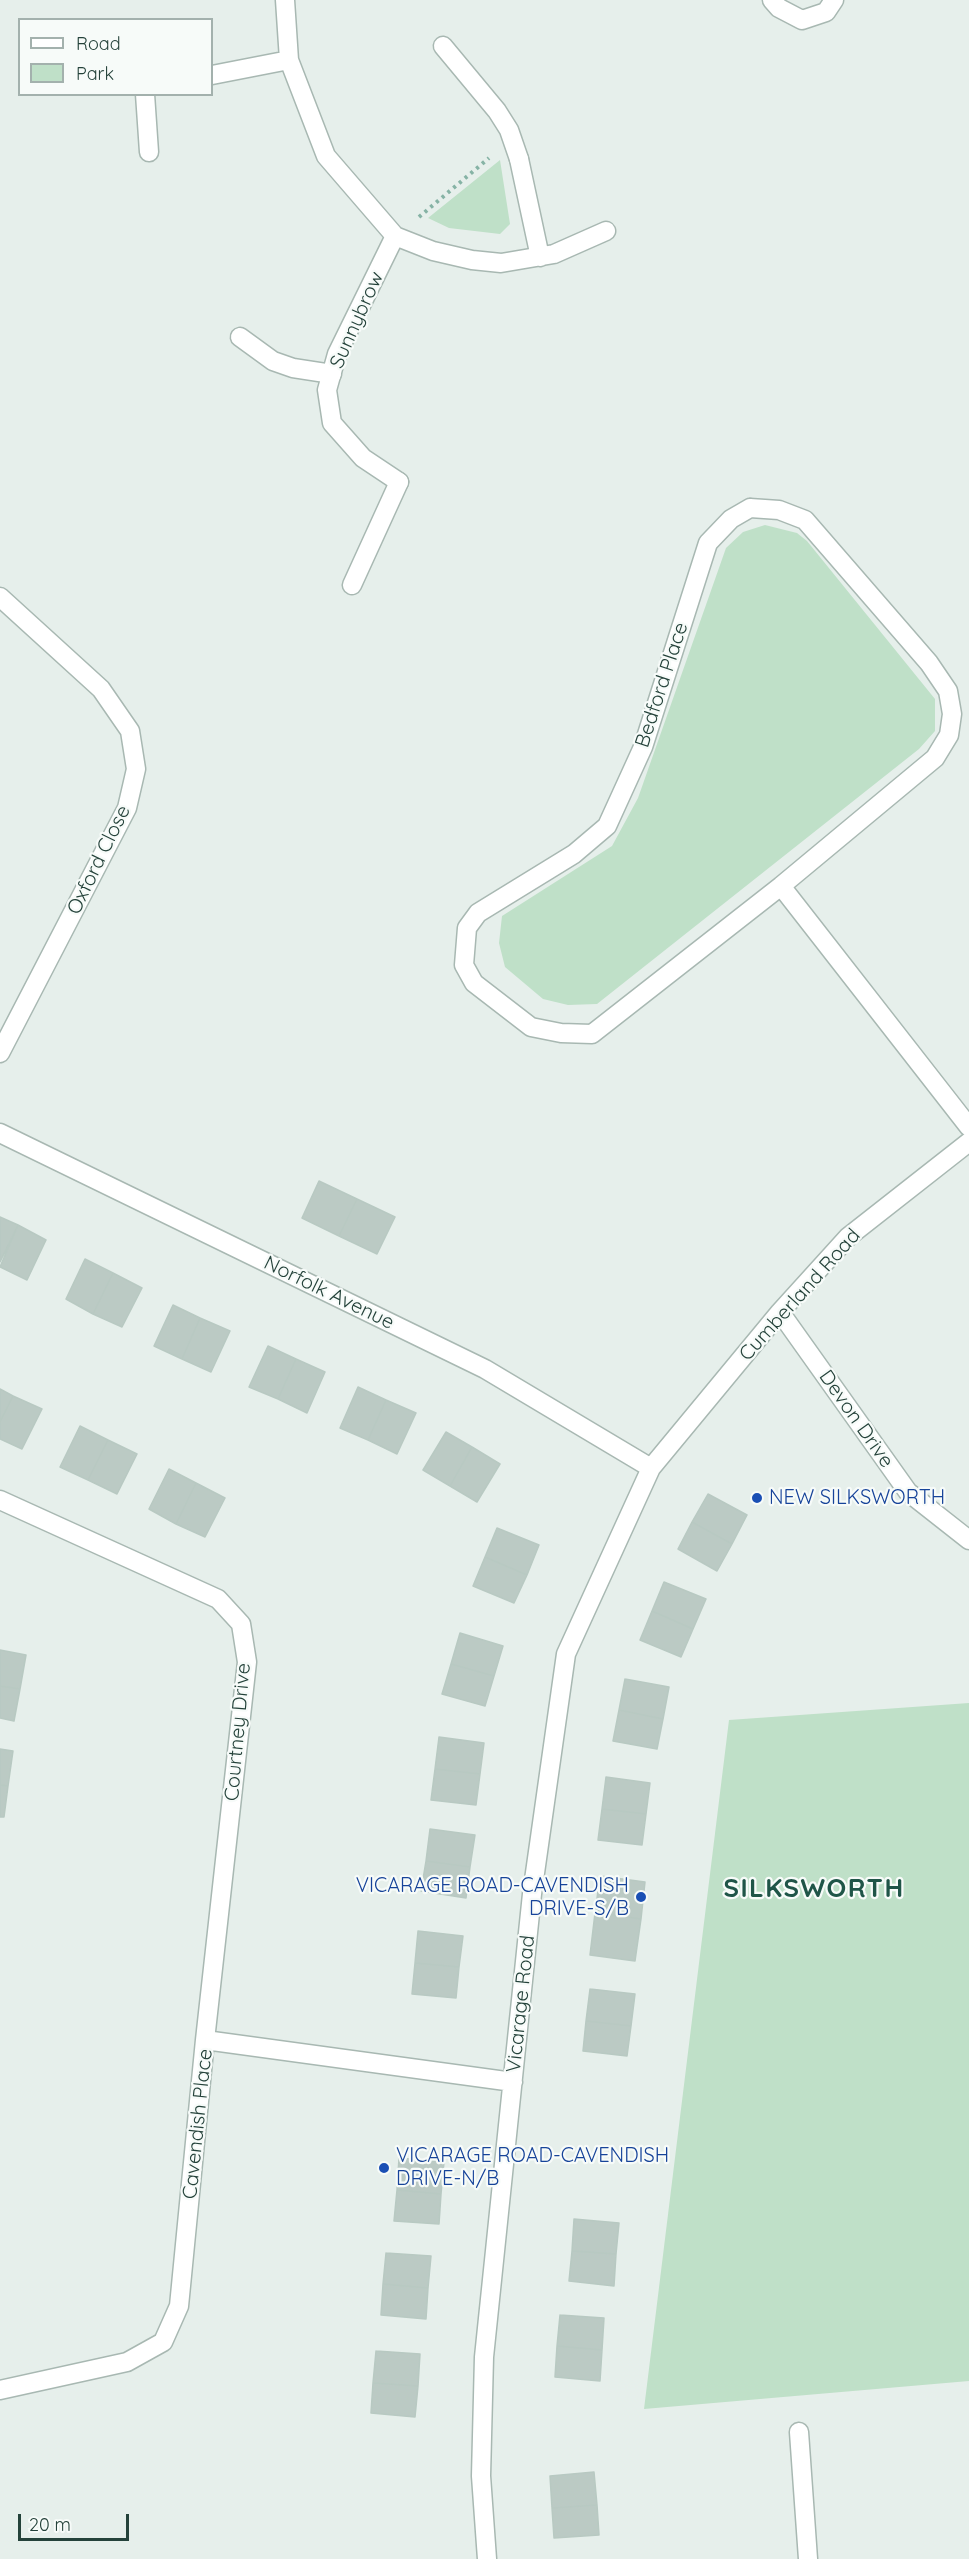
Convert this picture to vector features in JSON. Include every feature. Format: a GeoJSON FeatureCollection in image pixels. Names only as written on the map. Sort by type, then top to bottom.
{"type":"FeatureCollection","features":[{"type":"Feature","properties":{"kind":"street"},"geometry":{"type":"LineString","coordinates":[[285,0],[289,60],[326,156],[395,236],[433,251],[472,260],[501,263],[554,254],[606,231]]}},
{"type":"Feature","properties":{"kind":"street"},"geometry":{"type":"LineString","coordinates":[[772,0],[778,8],[802,20],[826,12],[834,0]]}},
{"type":"Feature","properties":{"kind":"street"},"geometry":{"type":"LineString","coordinates":[[442,46],[497,111],[509,130],[517,153],[540,257]]}},
{"type":"Feature","properties":{"kind":"street"},"geometry":{"type":"LineString","coordinates":[[213,75],[289,60]]}},
{"type":"Feature","properties":{"kind":"street"},"geometry":{"type":"LineString","coordinates":[[145,96],[149,152]]}},
{"type":"Feature","properties":{"kind":"street","name":"Sunnybrow"},"geometry":{"type":"LineString","coordinates":[[352,585],[399,482],[363,458],[332,423],[327,390],[337,354],[395,236]]}},
{"type":"Feature","properties":{"kind":"street"},"geometry":{"type":"LineString","coordinates":[[240,337],[273,361],[293,368],[332,375]]}},
{"type":"Feature","properties":{"kind":"street","name":"Bedford Place"},"geometry":{"type":"LineString","coordinates":[[750,508],[779,510],[805,520],[929,663],[948,691],[952,714],[949,735],[936,758],[781,886],[592,1034],[561,1033],[531,1027],[474,983],[464,965],[467,928],[478,914],[574,854],[608,826],[643,747],[708,543],[731,519],[750,508]]}},
{"type":"Feature","properties":{"kind":"street","name":"Oxford Close"},"geometry":{"type":"LineString","coordinates":[[0,597],[101,689],[130,731],[136,769],[127,808],[0,1053]]}},
{"type":"Feature","properties":{"kind":"street"},"geometry":{"type":"LineString","coordinates":[[781,886],[969,1127]]}},
{"type":"Feature","properties":{"kind":"street","name":"Norfolk Avenue"},"geometry":{"type":"LineString","coordinates":[[0,1133],[485,1369],[651,1468]]}},
{"type":"Feature","properties":{"kind":"street","name":"Cumberland Road"},"geometry":{"type":"LineString","coordinates":[[651,1468],[780,1312],[848,1237],[969,1142]]}},
{"type":"Feature","properties":{"kind":"street","name":"Devon Drive"},"geometry":{"type":"LineString","coordinates":[[780,1312],[909,1492],[969,1540]]}},
{"type":"Feature","properties":{"kind":"street","name":"Vicarage Road"},"geometry":{"type":"LineString","coordinates":[[487,2559],[481,2476],[484,2356],[532,1894],[566,1654],[651,1468]]}},
{"type":"Feature","properties":{"kind":"street","name":"Courtney Drive"},"geometry":{"type":"LineString","coordinates":[[0,1500],[218,1599],[241,1624],[247,1662],[205,2040]]}},
{"type":"Feature","properties":{"kind":"street","name":"Cavendish Place"},"geometry":{"type":"LineString","coordinates":[[0,2390],[127,2362],[163,2342],[179,2306],[205,2040],[513,2082]]}},
{"type":"Feature","properties":{"kind":"street"},"geometry":{"type":"LineString","coordinates":[[799,2432],[808,2559]]}},
{"type":"Feature","properties":{"kind":"path"},"geometry":{"type":"LineString","coordinates":[[395,236],[490,158],[517,153]]}},
{"type":"Feature","properties":{"kind":"green space"},"geometry":{"type":"Polygon","coordinates":[[[500,160],[510,224],[500,234],[449,228],[428,218],[500,160]]]}},
{"type":"Feature","properties":{"kind":"green space"},"geometry":{"type":"Polygon","coordinates":[[[765,525],[797,533],[807,541],[935,699],[935,731],[919,749],[597,1004],[568,1005],[543,999],[505,967],[499,943],[502,916],[612,846],[638,798],[726,548],[743,532],[765,525]]]}},
{"type":"Feature","properties":{"kind":"green space"},"geometry":{"type":"Polygon","coordinates":[[[969,1703],[969,2381],[644,2409],[729,1720],[969,1703]]]}},
{"type":"Feature","properties":{"kind":"building"},"geometry":{"type":"Polygon","coordinates":[[[319,1181],[357,1199],[339,1236],[302,1218],[319,1181]]]}},
{"type":"Feature","properties":{"kind":"building"},"geometry":{"type":"Polygon","coordinates":[[[357,1199],[395,1217],[377,1254],[339,1236],[357,1199]]]}},
{"type":"Feature","properties":{"kind":"building"},"geometry":{"type":"Polygon","coordinates":[[[0,1217],[18,1225],[0,1262],[0,1217]]]}},
{"type":"Feature","properties":{"kind":"building"},"geometry":{"type":"Polygon","coordinates":[[[18,1225],[46,1240],[27,1280],[0,1267],[18,1225]]]}},
{"type":"Feature","properties":{"kind":"building"},"geometry":{"type":"Polygon","coordinates":[[[85,1259],[113,1273],[93,1314],[66,1299],[85,1259]]]}},
{"type":"Feature","properties":{"kind":"building"},"geometry":{"type":"Polygon","coordinates":[[[113,1273],[142,1288],[122,1327],[93,1314],[113,1273]]]}},
{"type":"Feature","properties":{"kind":"building"},"geometry":{"type":"Polygon","coordinates":[[[173,1305],[200,1318],[182,1359],[154,1346],[173,1305]]]}},
{"type":"Feature","properties":{"kind":"building"},"geometry":{"type":"Polygon","coordinates":[[[200,1318],[230,1331],[211,1372],[182,1359],[200,1318]]]}},
{"type":"Feature","properties":{"kind":"building"},"geometry":{"type":"Polygon","coordinates":[[[268,1346],[296,1359],[278,1399],[249,1387],[268,1346]]]}},
{"type":"Feature","properties":{"kind":"building"},"geometry":{"type":"Polygon","coordinates":[[[296,1359],[325,1372],[307,1413],[278,1399],[296,1359]]]}},
{"type":"Feature","properties":{"kind":"building"},"geometry":{"type":"Polygon","coordinates":[[[358,1387],[386,1400],[368,1440],[340,1428],[358,1387]]]}},
{"type":"Feature","properties":{"kind":"building"},"geometry":{"type":"Polygon","coordinates":[[[0,1389],[13,1396],[0,1422],[0,1389]]]}},
{"type":"Feature","properties":{"kind":"building"},"geometry":{"type":"Polygon","coordinates":[[[13,1396],[42,1409],[22,1449],[0,1439],[0,1422],[13,1396]]]}},
{"type":"Feature","properties":{"kind":"building"},"geometry":{"type":"Polygon","coordinates":[[[386,1400],[416,1413],[397,1454],[368,1440],[386,1400]]]}},
{"type":"Feature","properties":{"kind":"building"},"geometry":{"type":"Polygon","coordinates":[[[80,1426],[108,1440],[88,1480],[60,1467],[80,1426]]]}},
{"type":"Feature","properties":{"kind":"building"},"geometry":{"type":"Polygon","coordinates":[[[446,1432],[472,1447],[450,1486],[423,1470],[446,1432]]]}},
{"type":"Feature","properties":{"kind":"building"},"geometry":{"type":"Polygon","coordinates":[[[108,1440],[137,1454],[117,1494],[88,1480],[108,1440]]]}},
{"type":"Feature","properties":{"kind":"building"},"geometry":{"type":"Polygon","coordinates":[[[472,1447],[500,1464],[477,1502],[450,1486],[472,1447]]]}},
{"type":"Feature","properties":{"kind":"building"},"geometry":{"type":"Polygon","coordinates":[[[169,1469],[196,1483],[176,1524],[149,1509],[169,1469]]]}},
{"type":"Feature","properties":{"kind":"building"},"geometry":{"type":"Polygon","coordinates":[[[196,1483],[225,1498],[205,1537],[176,1524],[196,1483]]]}},
{"type":"Feature","properties":{"kind":"building"},"geometry":{"type":"Polygon","coordinates":[[[708,1494],[747,1515],[732,1544],[692,1522],[708,1494]]]}},
{"type":"Feature","properties":{"kind":"building"},"geometry":{"type":"Polygon","coordinates":[[[692,1522],[732,1544],[717,1571],[678,1549],[692,1522]]]}},
{"type":"Feature","properties":{"kind":"building"},"geometry":{"type":"Polygon","coordinates":[[[497,1528],[539,1545],[527,1575],[485,1557],[497,1528]]]}},
{"type":"Feature","properties":{"kind":"building"},"geometry":{"type":"Polygon","coordinates":[[[485,1557],[527,1575],[514,1603],[473,1586],[485,1557]]]}},
{"type":"Feature","properties":{"kind":"building"},"geometry":{"type":"Polygon","coordinates":[[[664,1582],[706,1599],[693,1629],[652,1611],[664,1582]]]}},
{"type":"Feature","properties":{"kind":"building"},"geometry":{"type":"Polygon","coordinates":[[[652,1611],[693,1629],[681,1657],[640,1640],[652,1611]]]}},
{"type":"Feature","properties":{"kind":"building"},"geometry":{"type":"Polygon","coordinates":[[[460,1633],[503,1646],[494,1676],[451,1664],[460,1633]]]}},
{"type":"Feature","properties":{"kind":"building"},"geometry":{"type":"Polygon","coordinates":[[[0,1650],[26,1655],[20,1689],[0,1686],[0,1650]]]}},
{"type":"Feature","properties":{"kind":"building"},"geometry":{"type":"Polygon","coordinates":[[[451,1664],[494,1676],[485,1706],[442,1694],[451,1664]]]}},
{"type":"Feature","properties":{"kind":"building"},"geometry":{"type":"Polygon","coordinates":[[[625,1679],[669,1687],[663,1719],[619,1710],[625,1679]]]}},
{"type":"Feature","properties":{"kind":"building"},"geometry":{"type":"Polygon","coordinates":[[[0,1686],[20,1689],[14,1721],[0,1718],[0,1686]]]}},
{"type":"Feature","properties":{"kind":"building"},"geometry":{"type":"Polygon","coordinates":[[[619,1710],[663,1719],[657,1749],[613,1741],[619,1710]]]}},
{"type":"Feature","properties":{"kind":"building"},"geometry":{"type":"Polygon","coordinates":[[[439,1737],[484,1743],[480,1774],[435,1769],[439,1737]]]}},
{"type":"Feature","properties":{"kind":"building"},"geometry":{"type":"Polygon","coordinates":[[[0,1749],[13,1751],[8,1786],[0,1785],[0,1749]]]}},
{"type":"Feature","properties":{"kind":"building"},"geometry":{"type":"Polygon","coordinates":[[[435,1769],[480,1774],[476,1805],[431,1800],[435,1769]]]}},
{"type":"Feature","properties":{"kind":"building"},"geometry":{"type":"Polygon","coordinates":[[[606,1777],[650,1783],[646,1814],[602,1809],[606,1777]]]}},
{"type":"Feature","properties":{"kind":"building"},"geometry":{"type":"Polygon","coordinates":[[[0,1785],[8,1786],[4,1817],[0,1817],[0,1785]]]}},
{"type":"Feature","properties":{"kind":"building"},"geometry":{"type":"Polygon","coordinates":[[[602,1809],[646,1814],[642,1845],[598,1840],[602,1809]]]}},
{"type":"Feature","properties":{"kind":"building"},"geometry":{"type":"Polygon","coordinates":[[[430,1829],[475,1835],[470,1867],[426,1861],[430,1829]]]}},
{"type":"Feature","properties":{"kind":"building"},"geometry":{"type":"Polygon","coordinates":[[[426,1861],[470,1867],[466,1898],[421,1891],[426,1861]]]}},
{"type":"Feature","properties":{"kind":"building"},"geometry":{"type":"Polygon","coordinates":[[[600,1876],[645,1882],[641,1919],[595,1913],[600,1876]]]}},
{"type":"Feature","properties":{"kind":"building"},"geometry":{"type":"Polygon","coordinates":[[[595,1913],[641,1919],[635,1961],[590,1955],[595,1913]]]}},
{"type":"Feature","properties":{"kind":"building"},"geometry":{"type":"Polygon","coordinates":[[[418,1931],[463,1936],[459,1967],[415,1963],[418,1931]]]}},
{"type":"Feature","properties":{"kind":"building"},"geometry":{"type":"Polygon","coordinates":[[[415,1963],[459,1967],[456,1998],[412,1994],[415,1963]]]}},
{"type":"Feature","properties":{"kind":"building"},"geometry":{"type":"Polygon","coordinates":[[[590,1989],[635,1994],[631,2026],[586,2021],[590,1989]]]}},
{"type":"Feature","properties":{"kind":"building"},"geometry":{"type":"Polygon","coordinates":[[[586,2021],[631,2026],[627,2056],[583,2051],[586,2021]]]}},
{"type":"Feature","properties":{"kind":"building"},"geometry":{"type":"Polygon","coordinates":[[[399,2158],[444,2162],[441,2194],[397,2190],[399,2158]]]}},
{"type":"Feature","properties":{"kind":"building"},"geometry":{"type":"Polygon","coordinates":[[[397,2190],[441,2194],[439,2224],[394,2221],[397,2190]]]}},
{"type":"Feature","properties":{"kind":"building"},"geometry":{"type":"Polygon","coordinates":[[[574,2219],[619,2223],[616,2254],[572,2251],[574,2219]]]}},
{"type":"Feature","properties":{"kind":"building"},"geometry":{"type":"Polygon","coordinates":[[[572,2251],[616,2254],[614,2286],[569,2281],[572,2251]]]}},
{"type":"Feature","properties":{"kind":"building"},"geometry":{"type":"Polygon","coordinates":[[[386,2253],[431,2256],[428,2288],[383,2284],[386,2253]]]}},
{"type":"Feature","properties":{"kind":"building"},"geometry":{"type":"Polygon","coordinates":[[[383,2284],[428,2288],[426,2319],[381,2315],[383,2284]]]}},
{"type":"Feature","properties":{"kind":"building"},"geometry":{"type":"Polygon","coordinates":[[[560,2315],[604,2318],[602,2350],[557,2346],[560,2315]]]}},
{"type":"Feature","properties":{"kind":"building"},"geometry":{"type":"Polygon","coordinates":[[[557,2346],[602,2350],[600,2381],[555,2377],[557,2346]]]}},
{"type":"Feature","properties":{"kind":"building"},"geometry":{"type":"Polygon","coordinates":[[[376,2351],[420,2354],[418,2386],[373,2383],[376,2351]]]}},
{"type":"Feature","properties":{"kind":"building"},"geometry":{"type":"Polygon","coordinates":[[[373,2383],[418,2386],[415,2417],[371,2413],[373,2383]]]}},
{"type":"Feature","properties":{"kind":"building"},"geometry":{"type":"Polygon","coordinates":[[[594,2472],[597,2505],[552,2508],[550,2476],[594,2472]]]}},
{"type":"Feature","properties":{"kind":"building"},"geometry":{"type":"Polygon","coordinates":[[[597,2505],[599,2535],[554,2538],[552,2508],[597,2505]]]}},
{"type":"Feature","properties":{"kind":"place","name":"NEW SILKSWORTH"},"geometry":{"type":"Point","coordinates":[757,1498]}},
{"type":"Feature","properties":{"kind":"place","name":"VICARAGE ROAD-CAVENDISH DRIVE-S/B"},"geometry":{"type":"Point","coordinates":[641,1897]}},
{"type":"Feature","properties":{"kind":"place","name":"VICARAGE ROAD-CAVENDISH DRIVE-N/B"},"geometry":{"type":"Point","coordinates":[384,2168]}},
{"type":"Feature","properties":{"kind":"district","name":"SILKSWORTH"},"geometry":{"type":"Point","coordinates":[814,1889]}}]}
